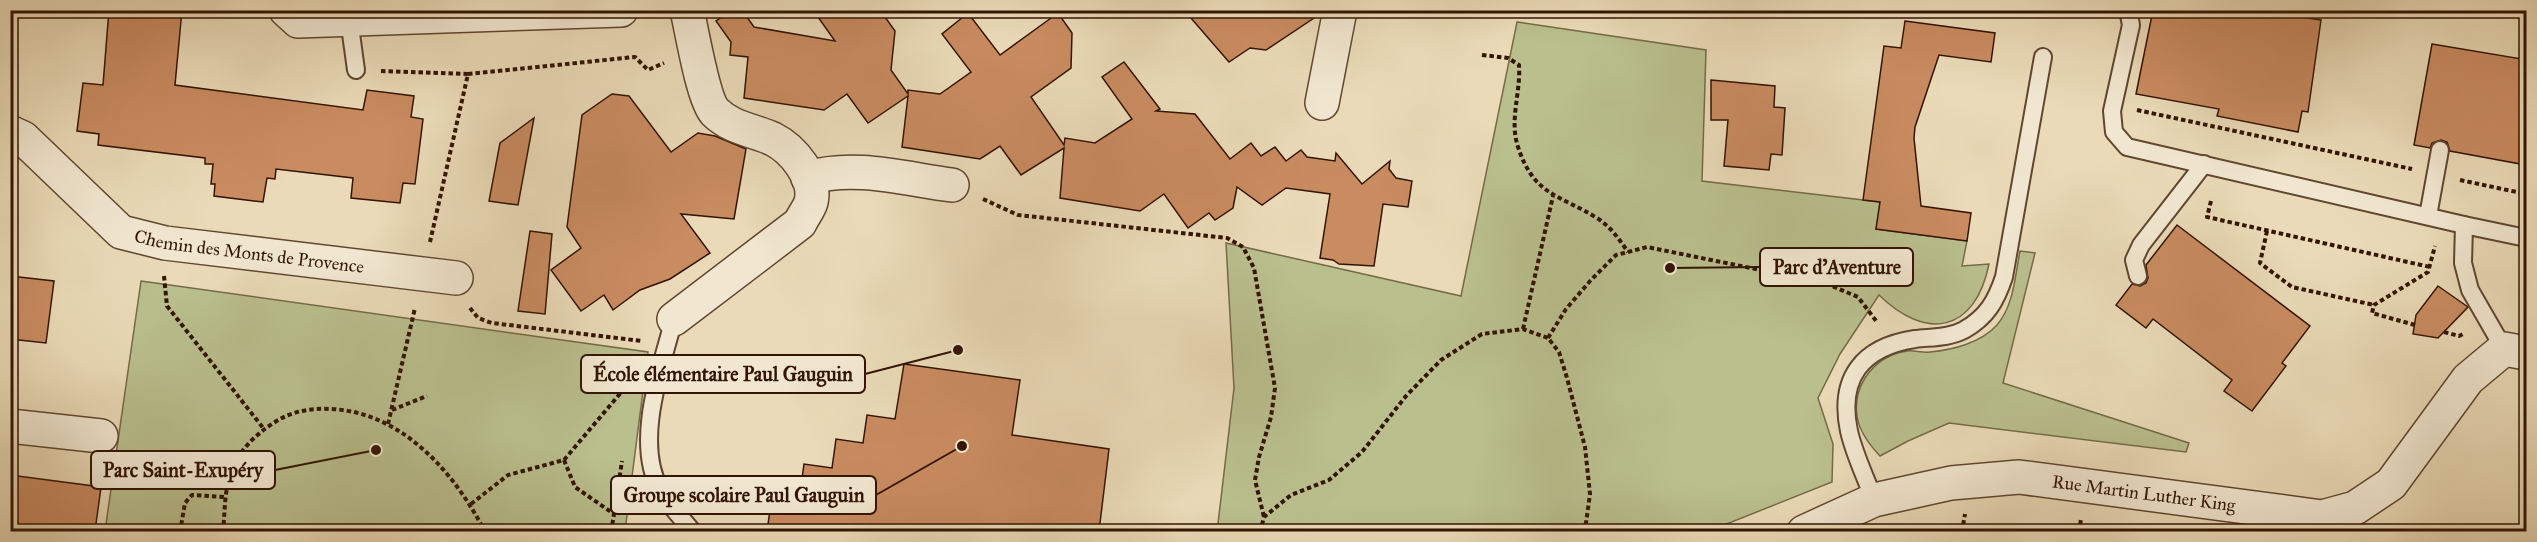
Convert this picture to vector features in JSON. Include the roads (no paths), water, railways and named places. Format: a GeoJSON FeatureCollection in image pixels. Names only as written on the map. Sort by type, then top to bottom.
{"type":"FeatureCollection","features":[{"type":"Feature","properties":{"kind":"street"},"geometry":{"type":"LineString","coordinates":[[286,10],[298,21],[621,10]]}},
{"type":"Feature","properties":{"kind":"street"},"geometry":{"type":"LineString","coordinates":[[674,319],[800,223],[811,201],[808,178],[796,158],[774,140],[730,123],[714,111],[706,93],[687,10]]}},
{"type":"Feature","properties":{"kind":"street"},"geometry":{"type":"LineString","coordinates":[[1322,103],[1340,10]]}},
{"type":"Feature","properties":{"kind":"street","name":"Chemin des Monts de Provence"},"geometry":{"type":"LineString","coordinates":[[10,132],[23,138],[121,232],[165,243],[456,278]]}},
{"type":"Feature","properties":{"kind":"street"},"geometry":{"type":"LineString","coordinates":[[808,178],[828,172],[848,171],[952,185]]}},
{"type":"Feature","properties":{"kind":"street","name":"Rue Martin Luther King"},"geometry":{"type":"LineString","coordinates":[[1804,531],[1874,500],[1951,483],[2019,477],[2322,517],[2355,508],[2391,484],[2468,379],[2515,351]]}},
{"type":"Feature","properties":{"kind":"street"},"geometry":{"type":"LineString","coordinates":[[10,426],[101,436]]}},
{"type":"Feature","properties":{"kind":"lane"},"geometry":{"type":"LineString","coordinates":[[2128,10],[2130,25],[2112,111],[2114,132],[2127,147],[2526,238]]}},
{"type":"Feature","properties":{"kind":"lane"},"geometry":{"type":"LineString","coordinates":[[349,19],[356,70]]}},
{"type":"Feature","properties":{"kind":"lane"},"geometry":{"type":"LineString","coordinates":[[1874,500],[1849,433],[1846,408],[1850,380],[1865,358],[1887,345],[1944,337],[1963,330],[1982,317],[1997,300],[2004,277],[2043,57]]}},
{"type":"Feature","properties":{"kind":"lane"},"geometry":{"type":"LineString","coordinates":[[2428,216],[2440,150]]}},
{"type":"Feature","properties":{"kind":"lane"},"geometry":{"type":"LineString","coordinates":[[2138,276],[2134,260],[2141,245],[2204,164]]}},
{"type":"Feature","properties":{"kind":"lane"},"geometry":{"type":"LineString","coordinates":[[2464,225],[2463,263],[2469,290],[2515,351]]}},
{"type":"Feature","properties":{"kind":"lane"},"geometry":{"type":"LineString","coordinates":[[674,319],[661,369],[650,429],[649,456],[652,472],[661,492],[693,531]]}},
{"type":"Feature","properties":{"kind":"place","name":"Parc d'Aventure"},"geometry":{"type":"Point","coordinates":[1670,268]}},
{"type":"Feature","properties":{"kind":"place","name":"École élémentaire Paul Gauguin"},"geometry":{"type":"Point","coordinates":[958,350]}},
{"type":"Feature","properties":{"kind":"place","name":"Groupe scolaire Paul Gauguin"},"geometry":{"type":"Point","coordinates":[962,446]}},
{"type":"Feature","properties":{"kind":"place","name":"Parc Saint-Exupéry"},"geometry":{"type":"Point","coordinates":[376,450]}}]}
